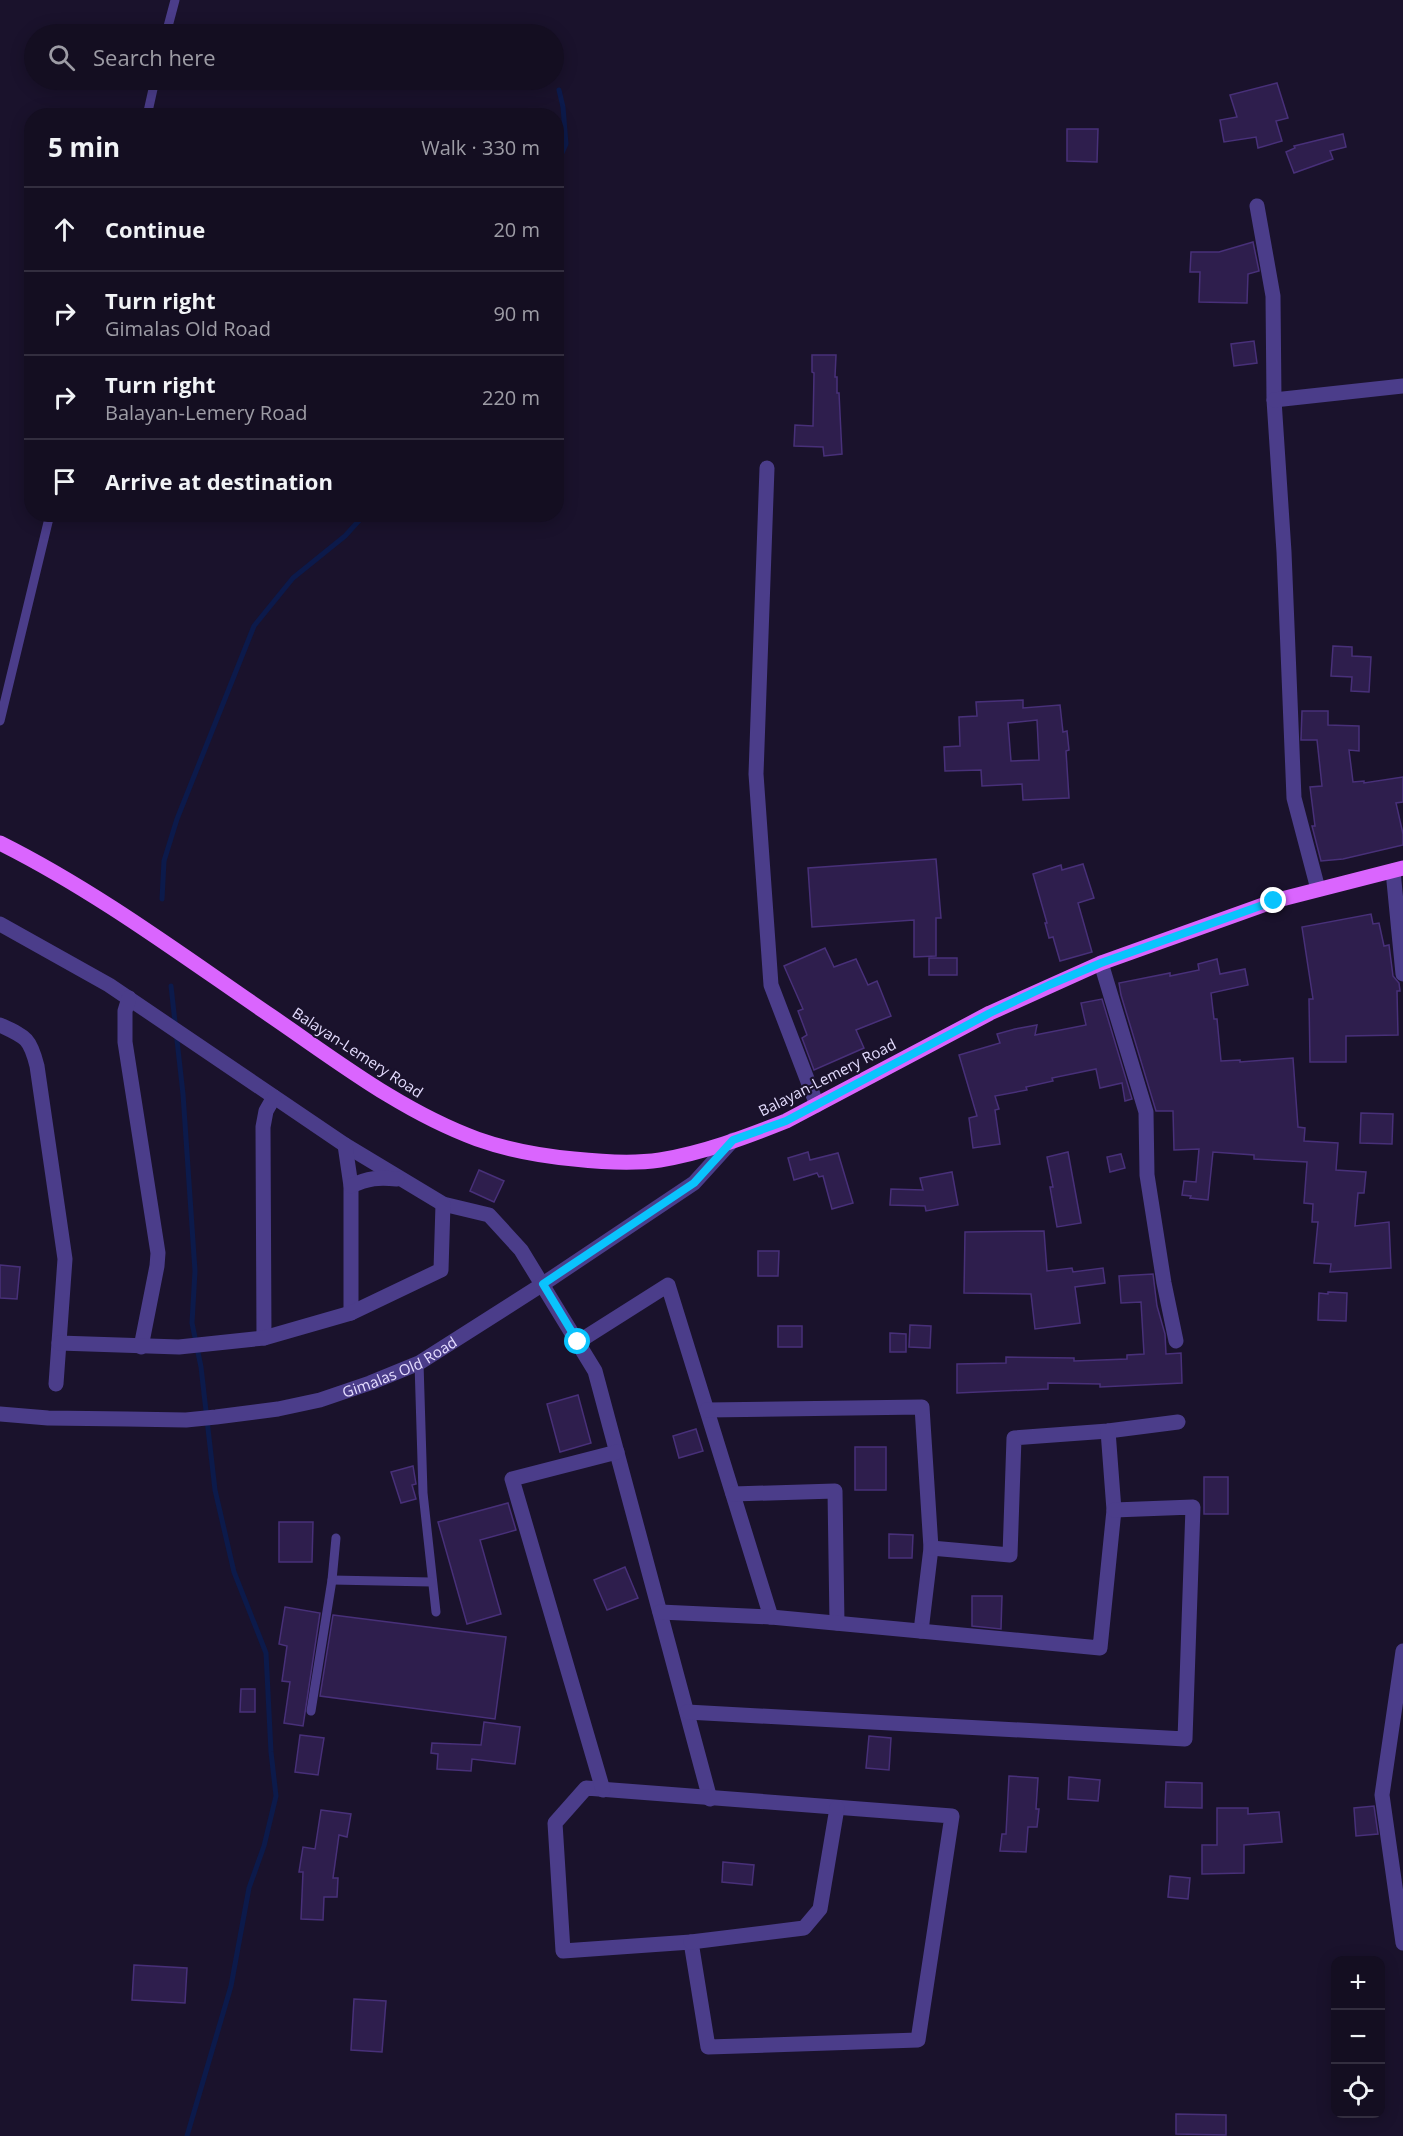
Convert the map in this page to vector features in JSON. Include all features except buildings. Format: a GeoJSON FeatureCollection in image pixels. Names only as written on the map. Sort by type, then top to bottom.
{"type":"FeatureCollection","features":[{"type":"Feature","properties":{"kind":"main road","name":"Balayan-Lemery Road"},"geometry":{"type":"LineString","coordinates":[[0,843],[114,909],[394,1099],[441,1124],[478,1140],[539,1155],[596,1161],[659,1160],[733,1140],[786,1121],[990,1013],[1101,963],[1274,901],[1398,870]]}},
{"type":"Feature","properties":{"kind":"street"},"geometry":{"type":"LineString","coordinates":[[1257,206],[1274,296],[1274,400],[1285,563],[1294,798],[1318,890]]}},
{"type":"Feature","properties":{"kind":"street"},"geometry":{"type":"LineString","coordinates":[[1274,400],[1403,386]]}},
{"type":"Feature","properties":{"kind":"street"},"geometry":{"type":"LineString","coordinates":[[767,468],[756,774],[771,985],[817,1105]]}},
{"type":"Feature","properties":{"kind":"street"},"geometry":{"type":"LineString","coordinates":[[1398,870],[1403,974]]}},
{"type":"Feature","properties":{"kind":"street"},"geometry":{"type":"LineString","coordinates":[[0,924],[109,985],[345,1145],[443,1204],[489,1215],[521,1250],[595,1371],[710,1799]]}},
{"type":"Feature","properties":{"kind":"street"},"geometry":{"type":"LineString","coordinates":[[1101,963],[1146,1112],[1147,1175],[1164,1283],[1176,1341]]}},
{"type":"Feature","properties":{"kind":"street"},"geometry":{"type":"LineString","coordinates":[[129,999],[125,1011],[125,1042],[158,1253],[141,1347]]}},
{"type":"Feature","properties":{"kind":"street"},"geometry":{"type":"LineString","coordinates":[[0,1025],[21,1035],[32,1045],[37,1066],[65,1259],[56,1383]]}},
{"type":"Feature","properties":{"kind":"street"},"geometry":{"type":"LineString","coordinates":[[264,1338],[263,1127],[266,1112],[273,1097]]}},
{"type":"Feature","properties":{"kind":"street","name":"Gimalas Old Road"},"geometry":{"type":"LineString","coordinates":[[0,1414],[48,1418],[186,1420],[216,1417],[278,1409],[320,1400],[419,1364],[694,1183],[733,1140]]}},
{"type":"Feature","properties":{"kind":"street"},"geometry":{"type":"LineString","coordinates":[[345,1145],[351,1186],[351,1313]]}},
{"type":"Feature","properties":{"kind":"street"},"geometry":{"type":"LineString","coordinates":[[351,1186],[368,1178],[404,1180]]}},
{"type":"Feature","properties":{"kind":"street"},"geometry":{"type":"LineString","coordinates":[[59,1343],[179,1347],[264,1338],[351,1313],[441,1270],[443,1204]]}},
{"type":"Feature","properties":{"kind":"street"},"geometry":{"type":"LineString","coordinates":[[578,1342],[668,1285],[771,1617]]}},
{"type":"Feature","properties":{"kind":"street"},"geometry":{"type":"LineString","coordinates":[[707,1410],[922,1407],[931,1548],[921,1631]]}},
{"type":"Feature","properties":{"kind":"street"},"geometry":{"type":"LineString","coordinates":[[931,1548],[1010,1555],[1014,1437],[1108,1431],[1178,1422]]}},
{"type":"Feature","properties":{"kind":"street"},"geometry":{"type":"LineString","coordinates":[[660,1612],[771,1617],[1100,1648],[1114,1510],[1108,1431]]}},
{"type":"Feature","properties":{"kind":"street"},"geometry":{"type":"LineString","coordinates":[[603,1790],[512,1479],[617,1452]]}},
{"type":"Feature","properties":{"kind":"street"},"geometry":{"type":"LineString","coordinates":[[733,1494],[835,1491],[837,1623]]}},
{"type":"Feature","properties":{"kind":"street"},"geometry":{"type":"LineString","coordinates":[[687,1712],[1185,1739],[1193,1507],[1114,1510]]}},
{"type":"Feature","properties":{"kind":"street"},"geometry":{"type":"LineString","coordinates":[[1403,1652],[1382,1795],[1403,1943]]}},
{"type":"Feature","properties":{"kind":"street"},"geometry":{"type":"LineString","coordinates":[[691,1942],[708,2047],[918,2040],[952,1816],[586,1788],[555,1822],[563,1951],[691,1942],[804,1928],[820,1909],[837,1808]]}},
{"type":"Feature","properties":{"kind":"lane"},"geometry":{"type":"LineString","coordinates":[[169,24],[175,0]]}},
{"type":"Feature","properties":{"kind":"lane"},"geometry":{"type":"LineString","coordinates":[[149,108],[153,90]]}},
{"type":"Feature","properties":{"kind":"lane"},"geometry":{"type":"LineString","coordinates":[[0,721],[48,522]]}},
{"type":"Feature","properties":{"kind":"lane"},"geometry":{"type":"LineString","coordinates":[[419,1364],[423,1493],[436,1612]]}},
{"type":"Feature","properties":{"kind":"lane"},"geometry":{"type":"LineString","coordinates":[[311,1710],[332,1580],[336,1538]]}},
{"type":"Feature","properties":{"kind":"lane"},"geometry":{"type":"LineString","coordinates":[[332,1580],[431,1582]]}},
{"type":"Feature","properties":{"kind":"waterway"},"geometry":{"type":"LineString","coordinates":[[559,90],[563,108]]}},
{"type":"Feature","properties":{"kind":"waterway"},"geometry":{"type":"LineString","coordinates":[[564,119],[566,144],[564,148]]}},
{"type":"Feature","properties":{"kind":"waterway"},"geometry":{"type":"LineString","coordinates":[[162,899],[164,861],[177,819],[254,626],[293,578],[345,536],[358,522]]}},
{"type":"Feature","properties":{"kind":"waterway"},"geometry":{"type":"LineString","coordinates":[[171,986],[183,1094],[195,1271],[192,1323],[201,1367],[215,1490],[234,1572],[266,1653],[271,1752],[276,1796],[264,1846],[249,1888],[231,1986],[187,2136]]}},
{"type":"Feature","properties":{"kind":"route"},"geometry":{"type":"LineString","coordinates":[[578,1342],[543,1284],[694,1183],[733,1140],[786,1121],[990,1013],[1049,985],[1101,963],[1274,901]]}}]}
